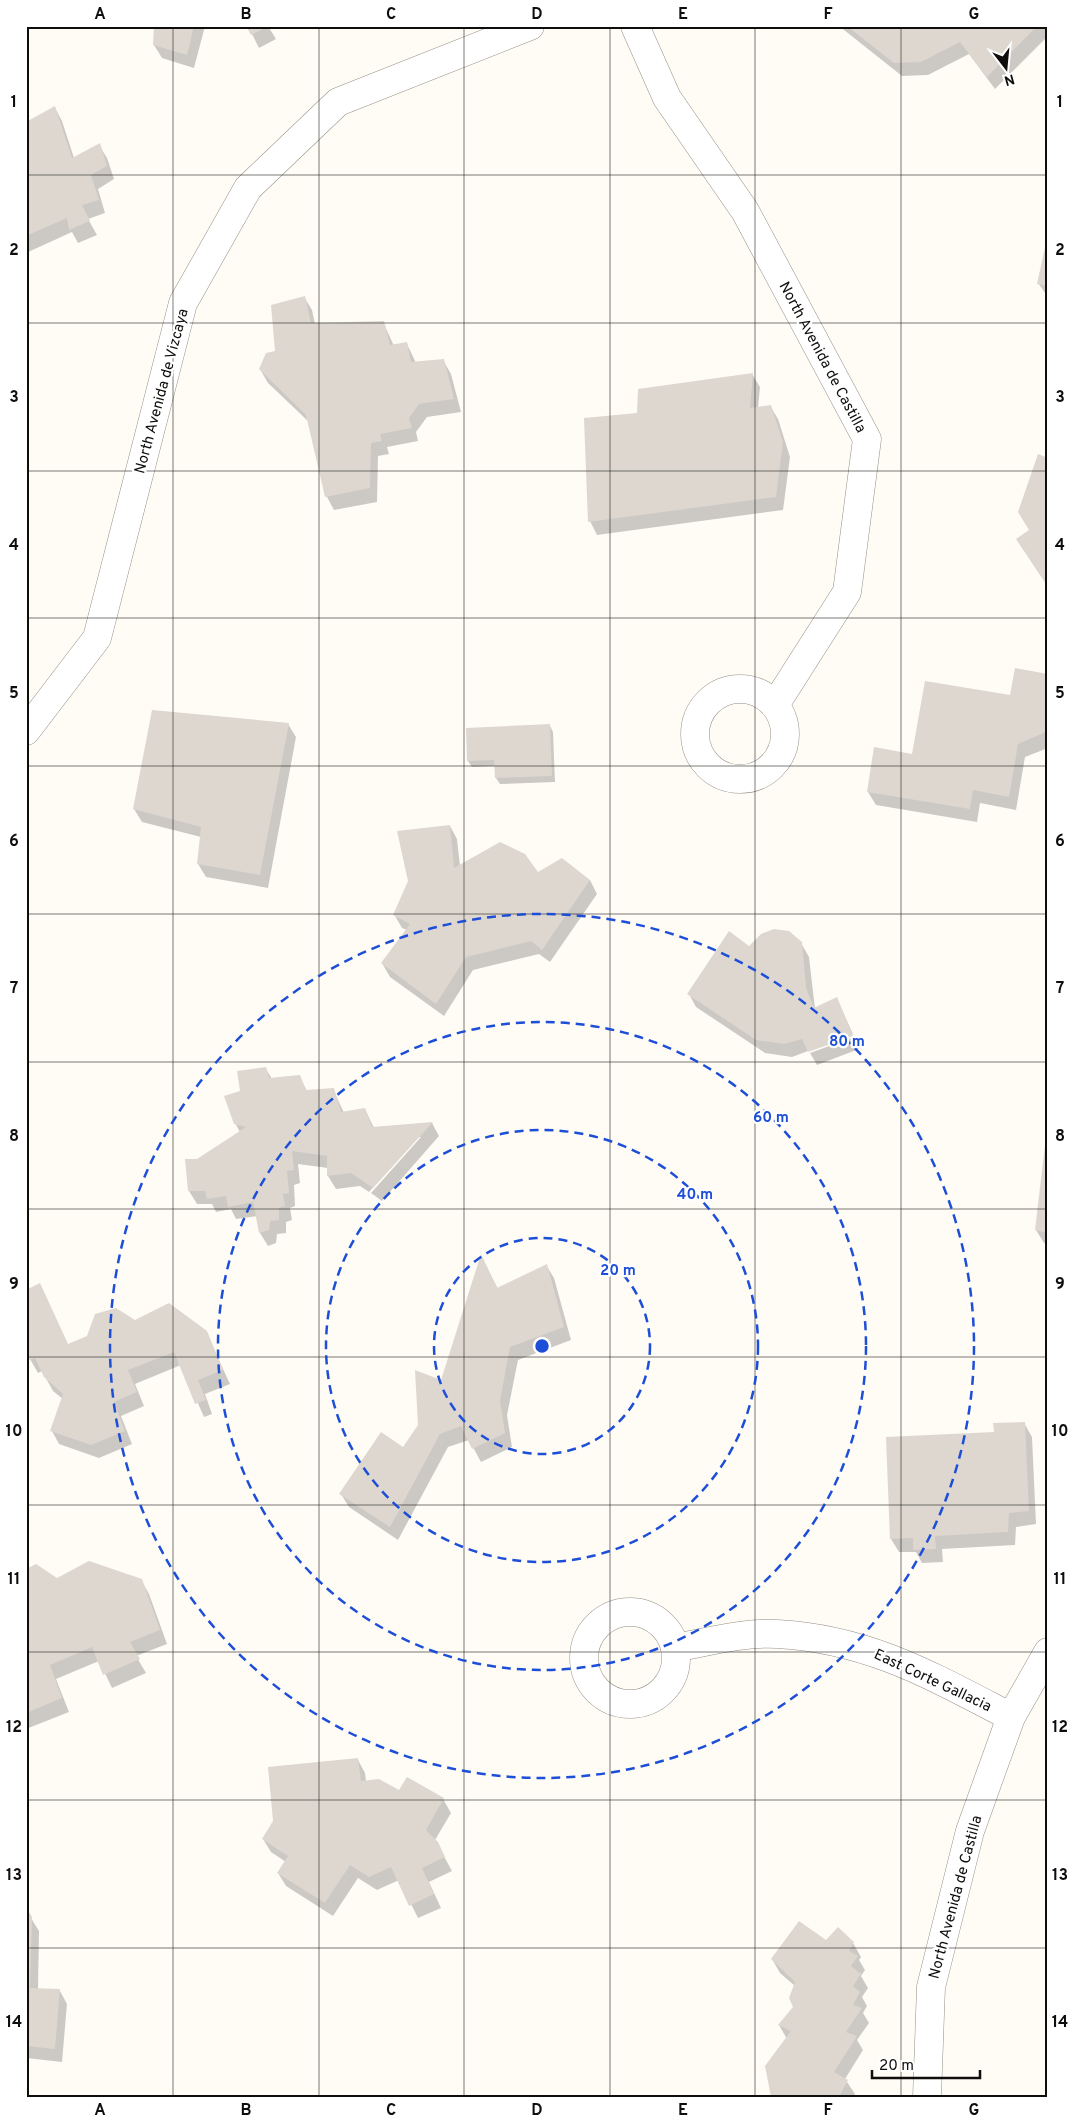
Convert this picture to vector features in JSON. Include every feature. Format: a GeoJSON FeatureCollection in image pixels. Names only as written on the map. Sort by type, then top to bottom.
{"type":"FeatureCollection","features":[{"type":"Feature","properties":{"kind":"street","name":"North Avenida de Vizcaya"},"geometry":{"type":"LineString","coordinates":[[26,732],[97,638],[183,303],[248,188],[338,102],[530,26]]}},
{"type":"Feature","properties":{"kind":"street","name":"North Avenida de Castilla"},"geometry":{"type":"LineString","coordinates":[[635,26],[667,98],[744,211],[867,439],[847,592],[775,705]]}},
{"type":"Feature","properties":{"kind":"street","name":"East Corte Gallacia"},"geometry":{"type":"LineString","coordinates":[[675,1648],[726,1639],[775,1634],[824,1640],[870,1650],[899,1661],[1012,1717]]}},
{"type":"Feature","properties":{"kind":"street","name":"North Avenida de Castilla"},"geometry":{"type":"LineString","coordinates":[[927,2097],[931,1987],[970,1831],[1012,1717],[1048,1652]]}},
{"type":"Feature","properties":{"kind":"building"},"geometry":{"type":"Polygon","coordinates":[[[154,26],[194,26],[187,55],[153,45],[154,26]]]}},
{"type":"Feature","properties":{"kind":"building"},"geometry":{"type":"Polygon","coordinates":[[[246,26],[269,26],[251,35],[246,26]]]}},
{"type":"Feature","properties":{"kind":"building"},"geometry":{"type":"Polygon","coordinates":[[[847,26],[1037,26],[987,77],[960,42],[921,62],[894,63],[847,26]]]}},
{"type":"Feature","properties":{"kind":"building"},"geometry":{"type":"Polygon","coordinates":[[[55,106],[72,158],[100,143],[107,166],[91,175],[99,200],[82,205],[90,221],[69,230],[67,218],[26,236],[26,122],[55,106]]]}},
{"type":"Feature","properties":{"kind":"building"},"geometry":{"type":"Polygon","coordinates":[[[1048,239],[1048,286],[1037,284],[1048,239]]]}},
{"type":"Feature","properties":{"kind":"building"},"geometry":{"type":"Polygon","coordinates":[[[305,296],[311,323],[384,321],[390,345],[407,342],[411,362],[444,359],[454,399],[419,404],[409,418],[412,428],[380,434],[382,441],[371,443],[370,488],[325,497],[306,415],[259,369],[266,353],[275,351],[271,305],[305,296]]]}},
{"type":"Feature","properties":{"kind":"building"},"geometry":{"type":"Polygon","coordinates":[[[753,373],[750,408],[771,405],[783,442],[776,497],[588,522],[584,418],[637,413],[638,389],[753,373]]]}},
{"type":"Feature","properties":{"kind":"building"},"geometry":{"type":"Polygon","coordinates":[[[1038,454],[1048,458],[1048,587],[1016,539],[1029,530],[1018,512],[1038,454]]]}},
{"type":"Feature","properties":{"kind":"building"},"geometry":{"type":"Polygon","coordinates":[[[1015,668],[1048,674],[1048,731],[1018,744],[1009,797],[973,790],[970,809],[867,792],[874,747],[912,754],[925,681],[1010,695],[1015,668]]]}},
{"type":"Feature","properties":{"kind":"building"},"geometry":{"type":"Polygon","coordinates":[[[152,710],[289,723],[260,875],[197,864],[201,827],[133,809],[152,710]]]}},
{"type":"Feature","properties":{"kind":"building"},"geometry":{"type":"Polygon","coordinates":[[[550,724],[552,776],[495,778],[494,760],[467,761],[466,728],[550,724]]]}},
{"type":"Feature","properties":{"kind":"building"},"geometry":{"type":"Polygon","coordinates":[[[450,825],[454,868],[500,842],[525,854],[538,872],[562,858],[590,880],[542,950],[531,941],[466,957],[436,1004],[381,963],[410,924],[393,915],[408,881],[397,831],[450,825]]]}},
{"type":"Feature","properties":{"kind":"building"},"geometry":{"type":"Polygon","coordinates":[[[774,929],[789,931],[802,942],[806,988],[814,1008],[837,997],[853,1036],[808,1052],[802,1039],[784,1044],[756,1040],[687,994],[729,931],[749,946],[761,934],[774,929]]]}},
{"type":"Feature","properties":{"kind":"building"},"geometry":{"type":"Polygon","coordinates":[[[266,1067],[269,1078],[300,1075],[306,1090],[334,1088],[341,1112],[365,1108],[372,1127],[433,1122],[373,1188],[351,1173],[327,1176],[327,1156],[292,1151],[294,1170],[287,1171],[289,1193],[283,1194],[285,1206],[279,1208],[279,1220],[270,1221],[269,1230],[259,1233],[253,1202],[228,1207],[226,1196],[207,1199],[205,1191],[188,1191],[185,1159],[197,1159],[246,1127],[234,1124],[224,1096],[240,1091],[237,1071],[266,1067]]]}},
{"type":"Feature","properties":{"kind":"building"},"geometry":{"type":"Polygon","coordinates":[[[1045,1145],[1048,1146],[1048,1233],[1035,1230],[1045,1145]]]}},
{"type":"Feature","properties":{"kind":"building"},"geometry":{"type":"Polygon","coordinates":[[[481,1254],[497,1288],[547,1264],[564,1327],[510,1347],[500,1401],[505,1433],[472,1449],[461,1426],[440,1434],[390,1527],[339,1494],[381,1432],[403,1447],[418,1425],[415,1370],[441,1380],[481,1254]]]}},
{"type":"Feature","properties":{"kind":"building"},"geometry":{"type":"Polygon","coordinates":[[[40,1283],[68,1344],[87,1336],[95,1314],[116,1308],[135,1320],[169,1303],[207,1331],[223,1370],[198,1380],[206,1400],[195,1404],[174,1352],[128,1370],[137,1392],[114,1402],[125,1431],[91,1445],[50,1431],[63,1394],[44,1377],[35,1358],[29,1360],[26,1354],[26,1290],[40,1283]]]}},
{"type":"Feature","properties":{"kind":"building"},"geometry":{"type":"Polygon","coordinates":[[[1025,1422],[1029,1511],[1009,1513],[1008,1532],[935,1536],[936,1549],[913,1550],[913,1538],[890,1539],[886,1437],[994,1432],[993,1423],[1025,1422]]]}},
{"type":"Feature","properties":{"kind":"building"},"geometry":{"type":"Polygon","coordinates":[[[89,1561],[142,1579],[160,1630],[130,1642],[140,1659],[103,1675],[92,1647],[50,1665],[62,1698],[26,1713],[26,1569],[36,1564],[57,1578],[89,1561]]]}},
{"type":"Feature","properties":{"kind":"building"},"geometry":{"type":"Polygon","coordinates":[[[358,1758],[361,1781],[379,1779],[399,1790],[407,1777],[444,1798],[426,1830],[438,1842],[445,1857],[422,1868],[434,1894],[409,1906],[391,1867],[369,1877],[350,1865],[325,1903],[277,1873],[288,1856],[262,1839],[273,1821],[268,1767],[358,1758]]]}},
{"type":"Feature","properties":{"kind":"building"},"geometry":{"type":"Polygon","coordinates":[[[26,1907],[32,1917],[30,1988],[60,1989],[55,2049],[26,2046],[26,1907]]]}},
{"type":"Feature","properties":{"kind":"building"},"geometry":{"type":"Polygon","coordinates":[[[799,1921],[826,1940],[838,1927],[854,1942],[849,1951],[858,1956],[851,1966],[861,1974],[853,1986],[860,1992],[853,2005],[862,2008],[846,2032],[857,2036],[834,2072],[848,2080],[839,2097],[771,2097],[765,2066],[791,2031],[778,2025],[793,2007],[789,1998],[795,1982],[771,1959],[799,1921]]]}}]}
